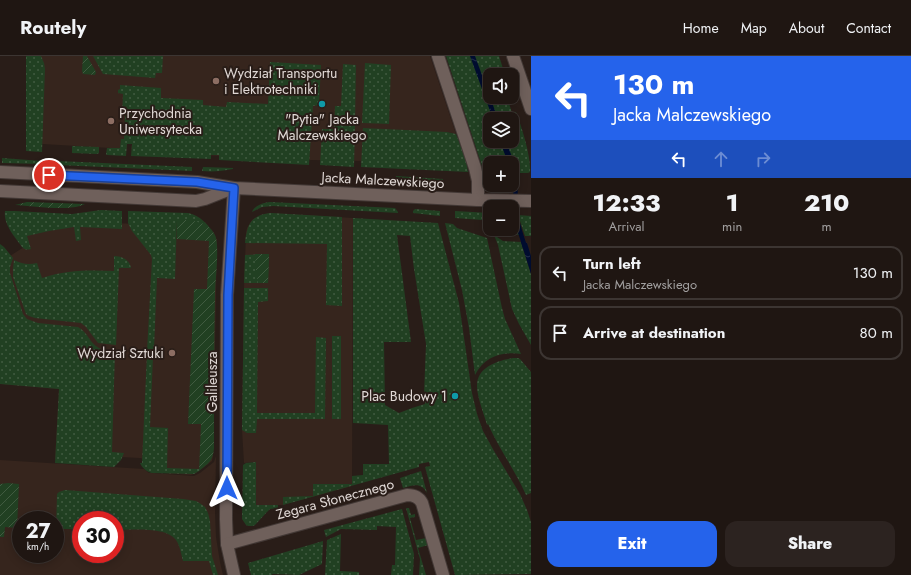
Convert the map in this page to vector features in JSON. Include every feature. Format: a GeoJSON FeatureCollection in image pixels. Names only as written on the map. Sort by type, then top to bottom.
{"type":"FeatureCollection","features":[{"type":"Feature","properties":{"kind":"street"},"geometry":{"type":"LineString","coordinates":[[438,56],[475,168],[478,182],[478,200]]}},
{"type":"Feature","properties":{"kind":"street"},"geometry":{"type":"LineString","coordinates":[[513,56],[531,109]]}},
{"type":"Feature","properties":{"kind":"street","name":"Jacka Malczewskiego"},"geometry":{"type":"LineString","coordinates":[[0,172],[197,182],[234,188],[478,200],[530,201]]}},
{"type":"Feature","properties":{"kind":"street","name":"Jacka Malczewskiego"},"geometry":{"type":"LineString","coordinates":[[0,191],[196,201],[234,188]]}},
{"type":"Feature","properties":{"kind":"street","name":"Galileusza"},"geometry":{"type":"LineString","coordinates":[[234,188],[227,307],[226,511],[227,544],[234,575]]}},
{"type":"Feature","properties":{"kind":"street","name":"Zegara Słonecznego"},"geometry":{"type":"LineString","coordinates":[[227,544],[410,495],[417,497],[422,503],[444,575]]}},
{"type":"Feature","properties":{"kind":"shaded area"},"geometry":{"type":"Polygon","coordinates":[[[26,56],[430,56],[456,134],[447,132],[361,161],[136,152],[131,149],[132,144],[127,144],[127,149],[26,143],[26,56]]]}},
{"type":"Feature","properties":{"kind":"shaded area"},"geometry":{"type":"Polygon","coordinates":[[[271,213],[353,218],[352,486],[283,505],[256,505],[256,462],[244,463],[242,430],[246,233],[252,220],[271,213]]]}},
{"type":"Feature","properties":{"kind":"shaded area"},"geometry":{"type":"Polygon","coordinates":[[[146,217],[214,233],[217,241],[213,456],[212,461],[191,475],[161,473],[141,458],[121,457],[55,459],[59,389],[0,384],[0,257],[10,256],[24,247],[10,226],[75,221],[136,224],[146,217]]]}},
{"type":"Feature","properties":{"kind":"shaded area"},"geometry":{"type":"Polygon","coordinates":[[[216,456],[216,537],[223,575],[0,575],[0,460],[144,469],[149,473],[194,476],[214,462],[216,456]]]}},
{"type":"Feature","properties":{"kind":"green space"},"geometry":{"type":"Polygon","coordinates":[[[26,56],[41,56],[45,69],[42,152],[26,151],[26,56]]]}},
{"type":"Feature","properties":{"kind":"green space"},"geometry":{"type":"Polygon","coordinates":[[[83,56],[87,56],[96,72],[95,75],[83,74],[83,56]]]}},
{"type":"Feature","properties":{"kind":"green space"},"geometry":{"type":"Polygon","coordinates":[[[93,56],[163,56],[162,73],[156,73],[155,78],[103,74],[93,56]]]}},
{"type":"Feature","properties":{"kind":"green space"},"geometry":{"type":"Polygon","coordinates":[[[446,56],[499,56],[503,68],[483,68],[483,104],[509,104],[512,112],[483,112],[483,148],[519,148],[519,121],[528,150],[530,172],[519,173],[519,156],[483,156],[483,169],[446,56]]]}},
{"type":"Feature","properties":{"kind":"green space"},"geometry":{"type":"Polygon","coordinates":[[[270,62],[321,65],[319,105],[313,106],[309,165],[219,160],[219,155],[211,155],[211,159],[131,156],[132,144],[127,144],[126,156],[106,154],[107,148],[120,148],[121,139],[124,139],[125,116],[122,115],[123,94],[118,93],[120,85],[161,88],[161,98],[203,100],[203,105],[226,107],[227,102],[268,104],[270,62]]]}},
{"type":"Feature","properties":{"kind":"green space"},"geometry":{"type":"Polygon","coordinates":[[[365,63],[391,65],[389,124],[362,123],[365,63]]]}},
{"type":"Feature","properties":{"kind":"green space"},"geometry":{"type":"Polygon","coordinates":[[[343,64],[356,65],[354,167],[320,165],[322,129],[334,129],[335,106],[341,106],[343,64]]]}},
{"type":"Feature","properties":{"kind":"green space"},"geometry":{"type":"Polygon","coordinates":[[[363,128],[447,132],[456,134],[466,160],[468,172],[361,167],[363,128]]]}},
{"type":"Feature","properties":{"kind":"green space"},"geometry":{"type":"Polygon","coordinates":[[[72,146],[99,147],[99,153],[72,153],[72,146]]]}},
{"type":"Feature","properties":{"kind":"green space"},"geometry":{"type":"Polygon","coordinates":[[[2,158],[42,161],[41,164],[2,163],[2,158]]]}},
{"type":"Feature","properties":{"kind":"green space"},"geometry":{"type":"Polygon","coordinates":[[[58,161],[192,167],[192,171],[58,165],[58,161]]]}},
{"type":"Feature","properties":{"kind":"green space"},"geometry":{"type":"Polygon","coordinates":[[[203,167],[233,168],[233,169],[202,171],[203,167]]]}},
{"type":"Feature","properties":{"kind":"green space"},"geometry":{"type":"Polygon","coordinates":[[[396,177],[443,179],[443,184],[396,177]]]}},
{"type":"Feature","properties":{"kind":"green space"},"geometry":{"type":"Polygon","coordinates":[[[27,202],[85,204],[70,208],[15,205],[27,202]]]}},
{"type":"Feature","properties":{"kind":"green space"},"geometry":{"type":"Polygon","coordinates":[[[270,202],[395,208],[398,213],[273,206],[262,207],[252,212],[257,206],[270,202]]]}},
{"type":"Feature","properties":{"kind":"green space"},"geometry":{"type":"Polygon","coordinates":[[[415,209],[440,211],[440,216],[413,213],[415,209]]]}},
{"type":"Feature","properties":{"kind":"green space"},"geometry":{"type":"Polygon","coordinates":[[[101,210],[122,211],[122,229],[80,227],[81,240],[76,241],[74,227],[49,231],[27,236],[31,249],[28,250],[22,247],[13,235],[5,216],[5,211],[72,214],[101,210]]]}},
{"type":"Feature","properties":{"kind":"green space"},"geometry":{"type":"Polygon","coordinates":[[[128,211],[193,214],[206,223],[211,229],[177,220],[175,279],[157,278],[154,349],[147,351],[152,259],[151,255],[132,231],[128,223],[128,211]]]}},
{"type":"Feature","properties":{"kind":"green space"},"geometry":{"type":"Polygon","coordinates":[[[455,211],[483,213],[483,221],[455,218],[455,211]]]}},
{"type":"Feature","properties":{"kind":"green space"},"geometry":{"type":"Polygon","coordinates":[[[271,213],[342,217],[342,306],[326,305],[327,244],[245,243],[247,231],[251,222],[259,216],[271,213]]]}},
{"type":"Feature","properties":{"kind":"green space"},"geometry":{"type":"Polygon","coordinates":[[[519,215],[531,216],[531,236],[525,236],[519,215]]]}},
{"type":"Feature","properties":{"kind":"green space"},"geometry":{"type":"Polygon","coordinates":[[[353,218],[438,223],[459,303],[472,393],[477,414],[483,431],[520,494],[531,522],[531,574],[455,575],[425,467],[430,466],[429,462],[419,464],[419,467],[283,505],[283,497],[313,496],[313,484],[352,484],[352,476],[363,475],[363,464],[389,464],[388,425],[353,423],[353,218]],[[397,235],[411,342],[384,342],[385,405],[399,413],[425,404],[426,344],[410,236],[397,235]]]}},
{"type":"Feature","properties":{"kind":"green space"},"geometry":{"type":"Polygon","coordinates":[[[177,219],[199,222],[208,226],[215,235],[217,247],[215,289],[214,448],[213,456],[210,461],[199,471],[201,424],[188,424],[194,289],[207,289],[209,241],[177,239],[177,219]]]}},
{"type":"Feature","properties":{"kind":"green space"},"geometry":{"type":"Polygon","coordinates":[[[445,223],[453,224],[457,228],[487,238],[505,319],[521,354],[507,353],[494,357],[483,364],[475,375],[462,290],[445,223]]]}},
{"type":"Feature","properties":{"kind":"green space"},"geometry":{"type":"Polygon","coordinates":[[[494,236],[503,241],[521,242],[531,274],[531,345],[512,309],[498,245],[494,236]]]}},
{"type":"Feature","properties":{"kind":"green space"},"geometry":{"type":"Polygon","coordinates":[[[0,244],[13,258],[10,273],[23,314],[27,319],[38,323],[78,327],[84,331],[93,344],[99,348],[103,350],[115,351],[112,452],[124,453],[121,460],[114,467],[55,463],[59,389],[0,384],[0,244]]]}},
{"type":"Feature","properties":{"kind":"green space"},"geometry":{"type":"Polygon","coordinates":[[[255,254],[269,254],[268,283],[258,283],[255,254]]]}},
{"type":"Feature","properties":{"kind":"green space"},"geometry":{"type":"Polygon","coordinates":[[[269,254],[268,283],[244,283],[245,255],[269,254]]]}},
{"type":"Feature","properties":{"kind":"green space"},"geometry":{"type":"Polygon","coordinates":[[[114,256],[125,259],[131,268],[119,268],[116,345],[98,343],[86,327],[81,323],[35,318],[26,314],[13,277],[14,260],[25,264],[37,263],[42,278],[60,273],[78,271],[114,271],[114,256]]]}},
{"type":"Feature","properties":{"kind":"green space"},"geometry":{"type":"Polygon","coordinates":[[[244,288],[268,288],[268,301],[258,302],[257,413],[315,413],[316,337],[326,338],[325,419],[257,419],[256,433],[247,433],[242,430],[244,288]]]}},
{"type":"Feature","properties":{"kind":"green space"},"geometry":{"type":"Polygon","coordinates":[[[332,336],[341,336],[341,419],[332,419],[332,336]]]}},
{"type":"Feature","properties":{"kind":"green space"},"geometry":{"type":"Polygon","coordinates":[[[147,354],[153,357],[150,427],[168,428],[167,468],[199,469],[199,471],[194,474],[152,473],[145,470],[140,463],[142,463],[147,354]]]}},
{"type":"Feature","properties":{"kind":"green space"},"geometry":{"type":"Polygon","coordinates":[[[513,358],[520,359],[531,372],[531,493],[526,495],[488,424],[487,425],[477,390],[478,379],[484,370],[495,363],[513,358]]]}},
{"type":"Feature","properties":{"kind":"green space"},"geometry":{"type":"Polygon","coordinates":[[[256,462],[256,505],[278,505],[278,508],[270,509],[255,525],[248,526],[242,519],[243,465],[246,463],[256,462]]]}},
{"type":"Feature","properties":{"kind":"green space"},"geometry":{"type":"Polygon","coordinates":[[[421,471],[427,493],[422,487],[417,485],[403,488],[400,478],[421,471]]]}},
{"type":"Feature","properties":{"kind":"green space"},"geometry":{"type":"Polygon","coordinates":[[[0,484],[19,484],[18,511],[12,511],[12,528],[5,527],[4,537],[0,537],[0,484]]]}},
{"type":"Feature","properties":{"kind":"green space"},"geometry":{"type":"Polygon","coordinates":[[[65,490],[196,501],[205,507],[208,513],[210,521],[212,556],[218,575],[213,575],[209,561],[183,561],[176,540],[171,536],[157,531],[139,529],[124,530],[124,511],[72,511],[72,529],[64,529],[64,511],[57,511],[57,494],[65,490]]]}},
{"type":"Feature","properties":{"kind":"green space"},"geometry":{"type":"Polygon","coordinates":[[[406,508],[409,508],[411,515],[415,514],[415,517],[410,518],[416,540],[426,538],[428,545],[418,548],[426,575],[419,575],[420,559],[406,508]]]}},
{"type":"Feature","properties":{"kind":"green space"},"geometry":{"type":"Polygon","coordinates":[[[402,509],[414,554],[413,575],[391,575],[392,565],[395,565],[396,527],[377,526],[377,530],[341,529],[326,537],[324,530],[402,509]]]}},
{"type":"Feature","properties":{"kind":"green space"},"geometry":{"type":"Polygon","coordinates":[[[341,534],[340,571],[359,572],[359,575],[325,575],[327,540],[341,534]]]}},
{"type":"Feature","properties":{"kind":"green space"},"geometry":{"type":"Polygon","coordinates":[[[323,541],[322,564],[299,575],[251,575],[248,563],[323,541]]]}},
{"type":"Feature","properties":{"kind":"water"},"geometry":{"type":"Polygon","coordinates":[[[470,56],[475,56],[483,78],[483,92],[470,56]]]}},
{"type":"Feature","properties":{"kind":"water"},"geometry":{"type":"Polygon","coordinates":[[[488,104],[493,104],[495,112],[490,112],[488,104]]]}},
{"type":"Feature","properties":{"kind":"water"},"geometry":{"type":"Polygon","coordinates":[[[503,148],[509,148],[512,156],[505,156],[503,148]]]}},
{"type":"Feature","properties":{"kind":"water"},"geometry":{"type":"Polygon","coordinates":[[[521,242],[527,243],[531,256],[531,274],[521,242]]]}},
{"type":"Feature","properties":{"kind":"waterway"},"geometry":{"type":"LineString","coordinates":[[515,192],[518,227],[525,247]]}},
{"type":"Feature","properties":{"kind":"place","name":"Wydział Transportu i Elektrotechniki"},"geometry":{"type":"Point","coordinates":[216,81]}},
{"type":"Feature","properties":{"kind":"place","name":"\"Pytia\" Jacka Malczewskiego"},"geometry":{"type":"Point","coordinates":[322,104]}},
{"type":"Feature","properties":{"kind":"place","name":"Przychodnia Uniwersytecka"},"geometry":{"type":"Point","coordinates":[111,121]}},
{"type":"Feature","properties":{"kind":"place","name":"Wydział Sztuki"},"geometry":{"type":"Point","coordinates":[172,353]}},
{"type":"Feature","properties":{"kind":"place","name":"Plac Budowy 1"},"geometry":{"type":"Point","coordinates":[455,396]}},
{"type":"Feature","properties":{"kind":"route"},"geometry":{"type":"LineString","coordinates":[[49,175],[197,182],[234,188],[230,236],[228,295],[227,488]]}}]}
